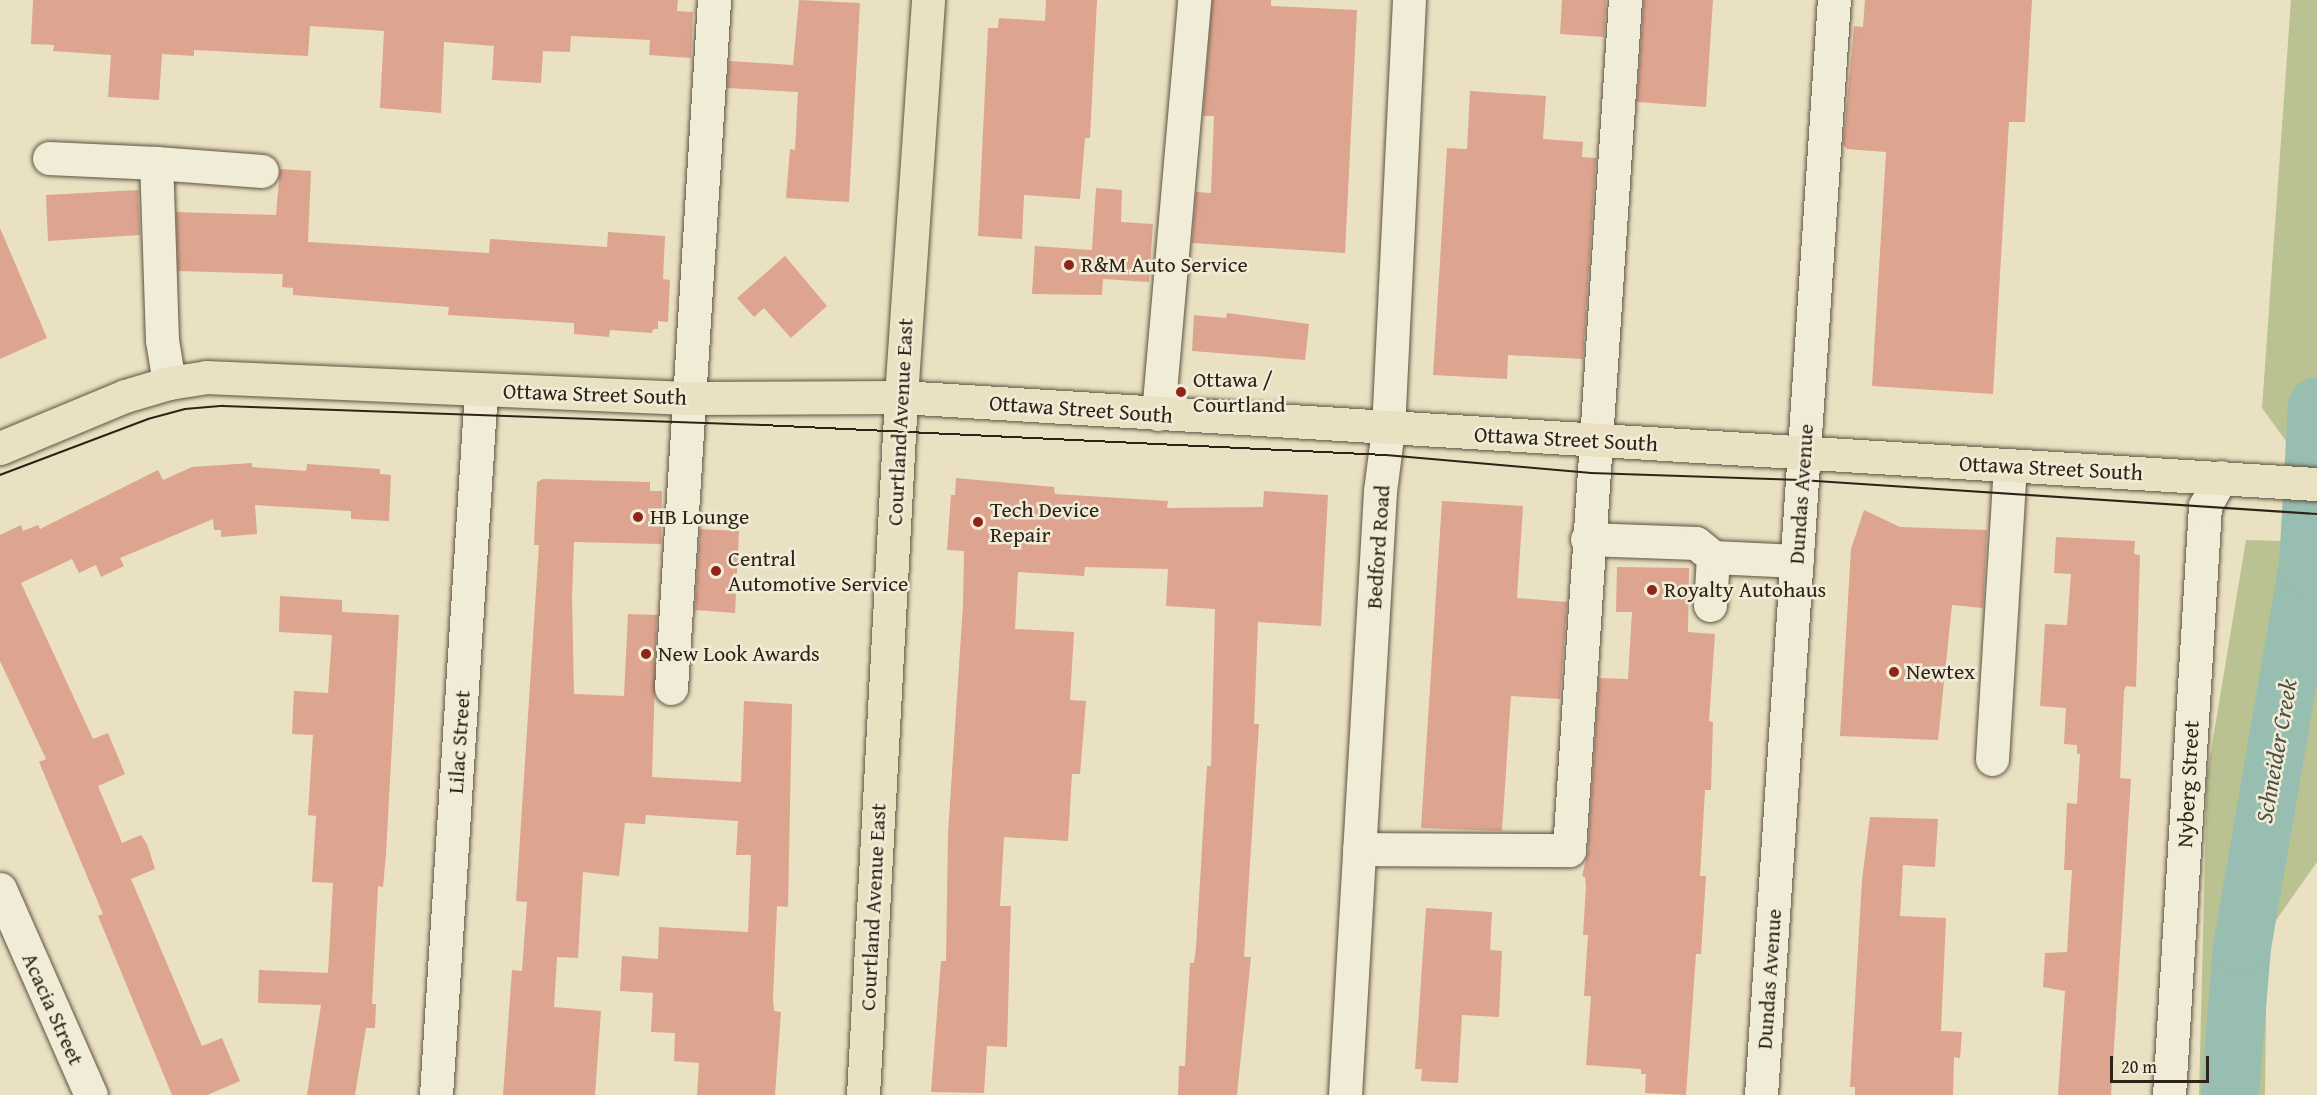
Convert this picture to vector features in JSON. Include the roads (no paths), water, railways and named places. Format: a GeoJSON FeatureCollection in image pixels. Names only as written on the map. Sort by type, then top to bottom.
{"type":"FeatureCollection","features":[{"type":"Feature","properties":{"kind":"main road","name":"Courtland Avenue East"},"geometry":{"type":"LineString","coordinates":[[862,1095],[901,397],[928,0]]}},
{"type":"Feature","properties":{"kind":"main road","name":"Ottawa Street South"},"geometry":{"type":"LineString","coordinates":[[0,447],[169,383],[206,377],[687,398],[901,397],[1388,429],[2317,484]]}},
{"type":"Feature","properties":{"kind":"street"},"geometry":{"type":"LineString","coordinates":[[671,688],[687,398],[714,0]]}},
{"type":"Feature","properties":{"kind":"street"},"geometry":{"type":"LineString","coordinates":[[1158,414],[1194,0]]}},
{"type":"Feature","properties":{"kind":"street","name":"Bedford Road"},"geometry":{"type":"LineString","coordinates":[[1345,1095],[1380,491],[1388,429],[1409,0]]}},
{"type":"Feature","properties":{"kind":"street"},"geometry":{"type":"LineString","coordinates":[[1359,849],[1569,850],[1593,441],[1625,0]]}},
{"type":"Feature","properties":{"kind":"street","name":"Dundas Avenue"},"geometry":{"type":"LineString","coordinates":[[1761,1095],[1834,0]]}},
{"type":"Feature","properties":{"kind":"street"},"geometry":{"type":"LineString","coordinates":[[49,159],[156,163],[262,171]]}},
{"type":"Feature","properties":{"kind":"street"},"geometry":{"type":"LineString","coordinates":[[156,163],[162,340],[169,383]]}},
{"type":"Feature","properties":{"kind":"street","name":"Lilac Street"},"geometry":{"type":"LineString","coordinates":[[436,1095],[481,389]]}},
{"type":"Feature","properties":{"kind":"street"},"geometry":{"type":"LineString","coordinates":[[1992,759],[2010,466]]}},
{"type":"Feature","properties":{"kind":"street","name":"Nyberg Street"},"geometry":{"type":"LineString","coordinates":[[2169,1095],[2205,506],[2221,477]]}},
{"type":"Feature","properties":{"kind":"street"},"geometry":{"type":"LineString","coordinates":[[1587,539],[1696,543],[1713,557],[1797,561]]}},
{"type":"Feature","properties":{"kind":"street"},"geometry":{"type":"LineString","coordinates":[[1710,605],[1713,557]]}},
{"type":"Feature","properties":{"kind":"street","name":"Acacia Street"},"geometry":{"type":"LineString","coordinates":[[0,889],[92,1095]]}},
{"type":"Feature","properties":{"kind":"waterway","name":"Schneider Creek"},"geometry":{"type":"LineString","coordinates":[[2230,1095],[2242,947],[2308,566],[2317,406]]}},
{"type":"Feature","properties":{"kind":"tram line"},"geometry":{"type":"LineString","coordinates":[[0,475],[148,419],[185,409],[223,406],[763,425],[1386,455],[1591,473],[1801,480],[2317,514]]}},
{"type":"Feature","properties":{"kind":"place","name":"R&M Auto Service"},"geometry":{"type":"Point","coordinates":[1069,265]}},
{"type":"Feature","properties":{"kind":"place","name":"Ottawa / Courtland"},"geometry":{"type":"Point","coordinates":[1181,392]}},
{"type":"Feature","properties":{"kind":"place","name":"HB Lounge"},"geometry":{"type":"Point","coordinates":[638,517]}},
{"type":"Feature","properties":{"kind":"place","name":"Tech Device Repair"},"geometry":{"type":"Point","coordinates":[978,522]}},
{"type":"Feature","properties":{"kind":"place","name":"Central Automotive Service"},"geometry":{"type":"Point","coordinates":[716,571]}},
{"type":"Feature","properties":{"kind":"place","name":"Royalty Autohaus"},"geometry":{"type":"Point","coordinates":[1652,590]}},
{"type":"Feature","properties":{"kind":"place","name":"New Look Awards"},"geometry":{"type":"Point","coordinates":[646,654]}},
{"type":"Feature","properties":{"kind":"place","name":"Newtex"},"geometry":{"type":"Point","coordinates":[1894,672]}}]}
